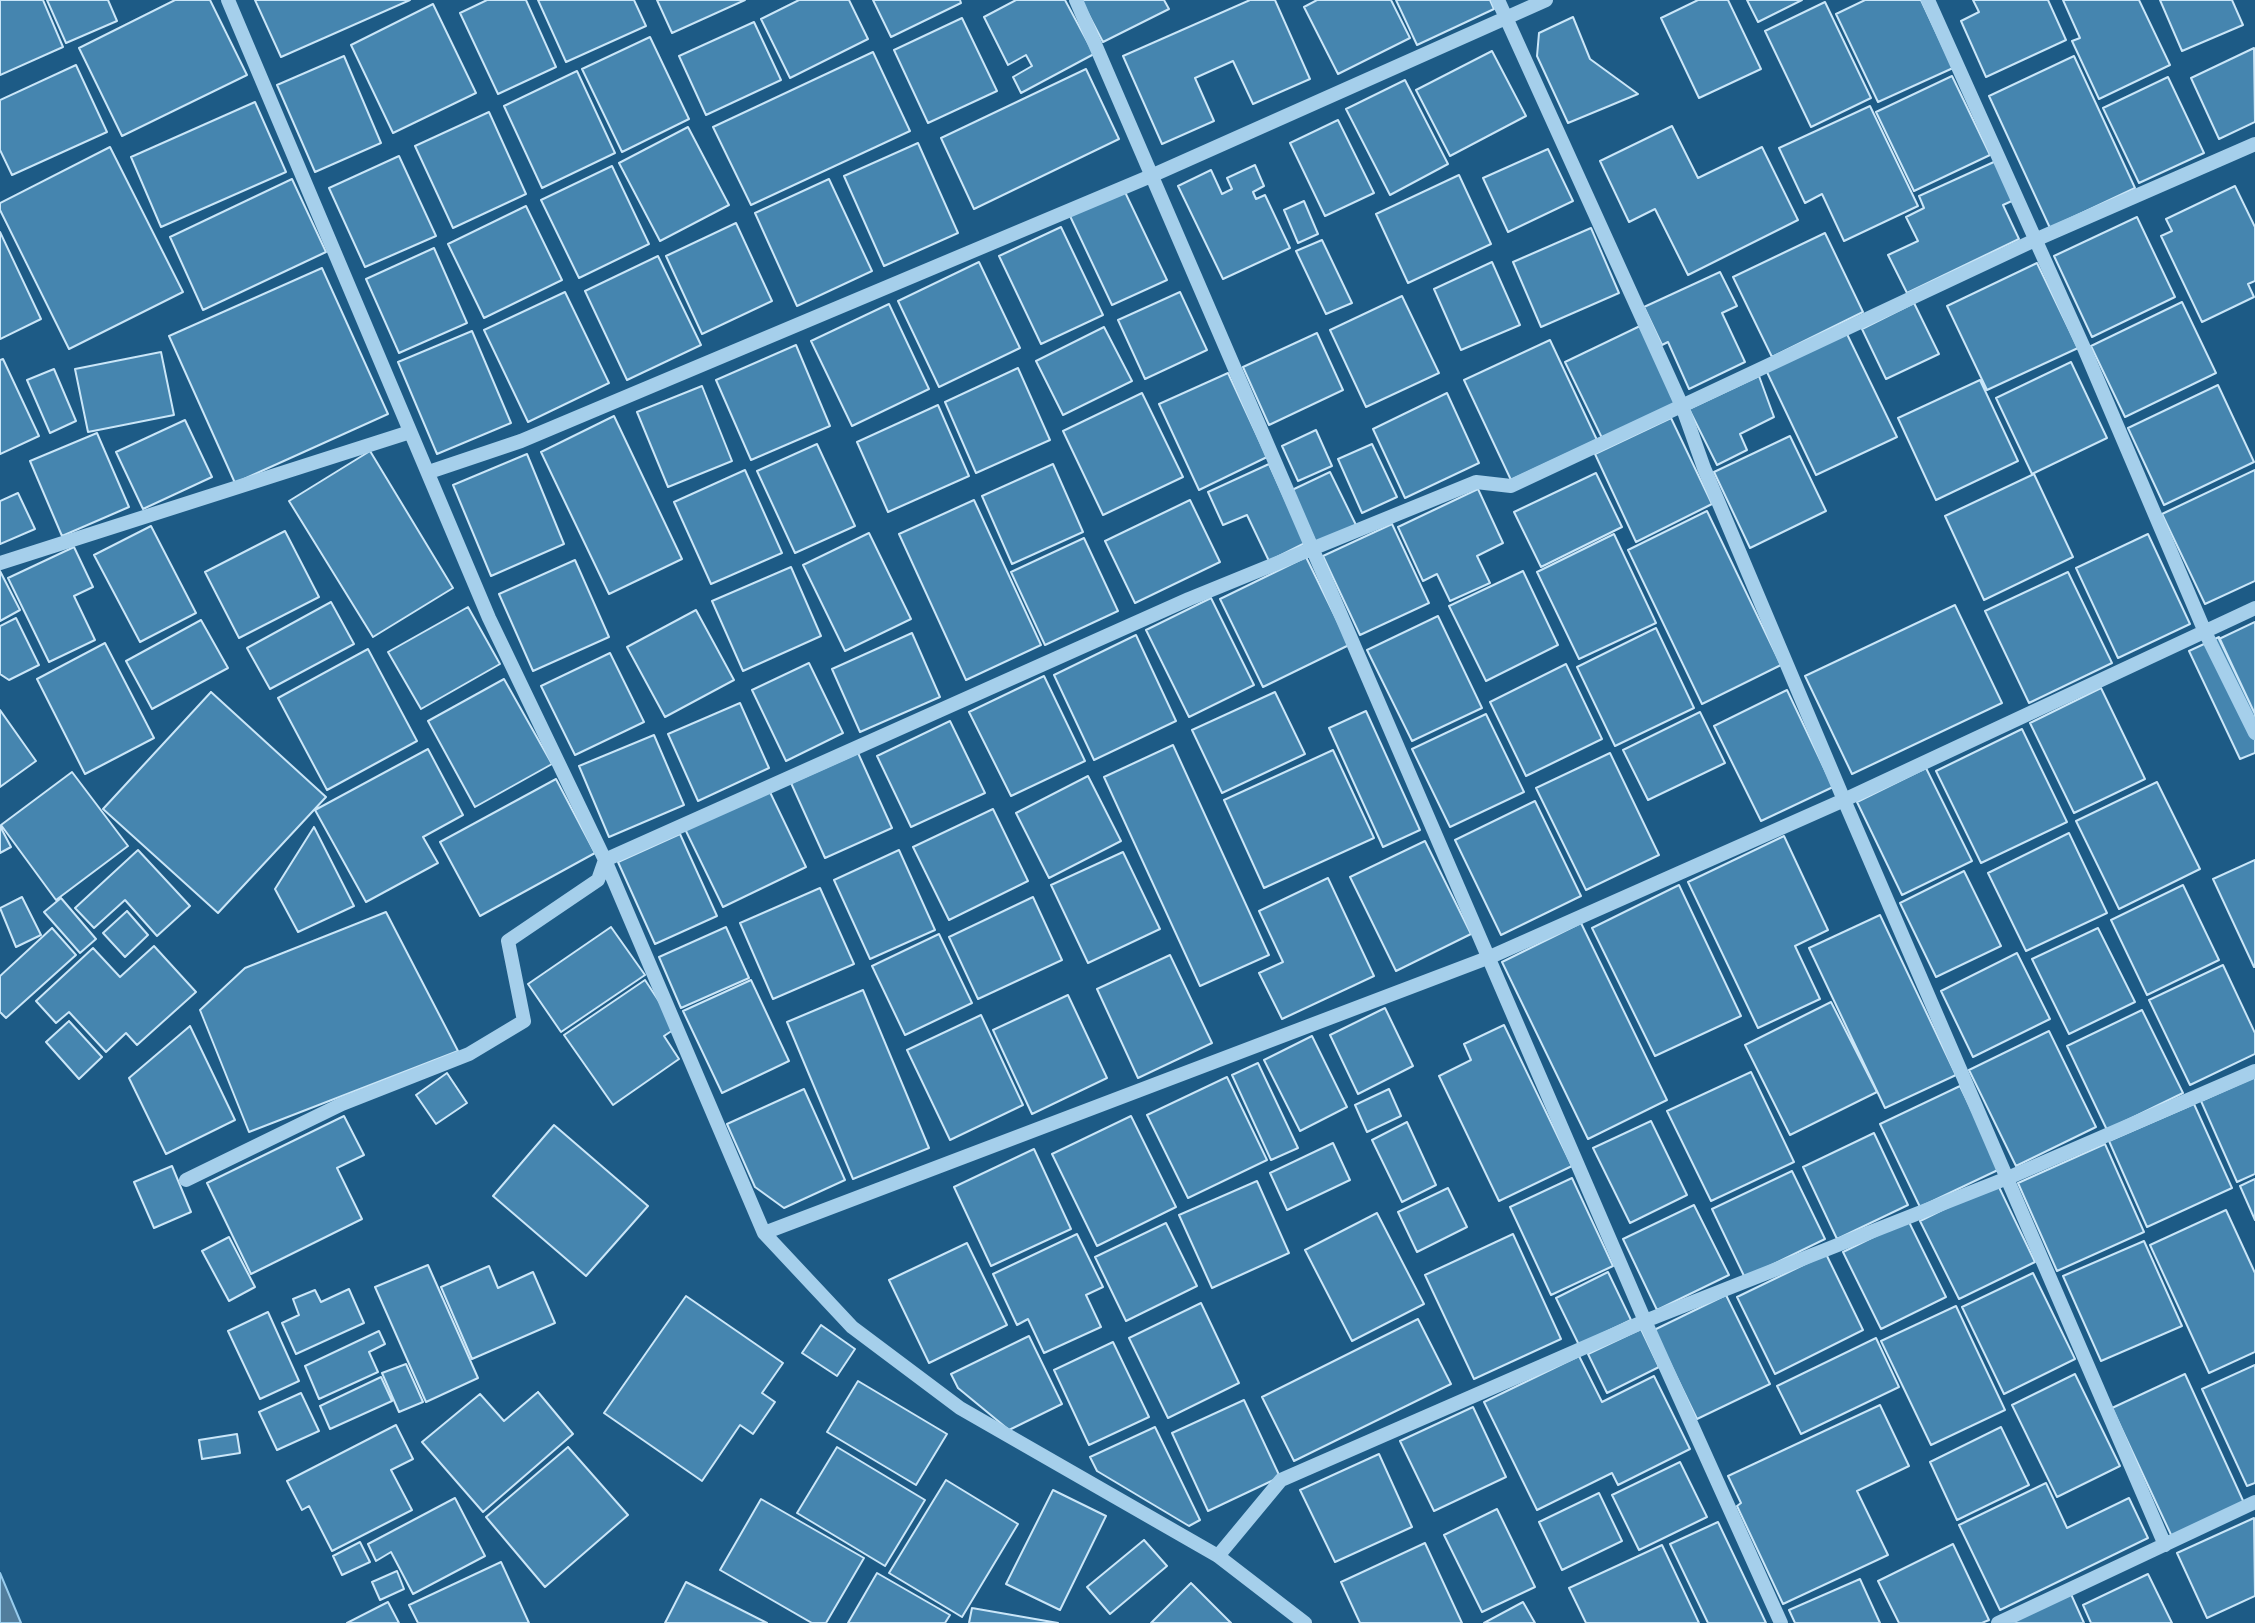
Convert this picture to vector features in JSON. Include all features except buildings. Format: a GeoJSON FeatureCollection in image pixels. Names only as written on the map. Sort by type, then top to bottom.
{"type":"FeatureCollection","features":[{"type":"Feature","properties":{"kind":"street"},"geometry":{"type":"LineString","coordinates":[[228,0],[489,618],[605,860],[764,1233],[852,1327],[960,1408],[1218,1556],[1305,1623]]}},
{"type":"Feature","properties":{"kind":"street"},"geometry":{"type":"LineString","coordinates":[[1076,0],[1645,1321],[1781,1623]]}},
{"type":"Feature","properties":{"kind":"street"},"geometry":{"type":"LineString","coordinates":[[1498,0],[1682,406],[1704,468],[1844,800],[2010,1177],[2165,1545]]}},
{"type":"Feature","properties":{"kind":"street"},"geometry":{"type":"LineString","coordinates":[[429,472],[521,441],[1151,176],[1546,0]]}},
{"type":"Feature","properties":{"kind":"street"},"geometry":{"type":"LineString","coordinates":[[1928,0],[2205,632],[2255,733]]}},
{"type":"Feature","properties":{"kind":"street"},"geometry":{"type":"LineString","coordinates":[[186,1180],[342,1104],[469,1054],[524,1021],[508,941],[598,880],[605,860],[1189,599],[1476,482],[1511,486],[2035,240],[2255,144]]}},
{"type":"Feature","properties":{"kind":"street"},"geometry":{"type":"LineString","coordinates":[[0,563],[410,432]]}},
{"type":"Feature","properties":{"kind":"street"},"geometry":{"type":"LineString","coordinates":[[764,1233],[1490,957],[1844,800],[2255,608]]}},
{"type":"Feature","properties":{"kind":"street"},"geometry":{"type":"LineString","coordinates":[[1218,1556],[1281,1480],[1645,1321],[2010,1177],[2255,1071]]}},
{"type":"Feature","properties":{"kind":"street"},"geometry":{"type":"LineString","coordinates":[[1998,1623],[2255,1502]]}},
{"type":"Feature","properties":{"kind":"water"},"geometry":{"type":"Polygon","coordinates":[[[0,1573],[21,1623],[0,1623],[0,1573]]]}}]}
